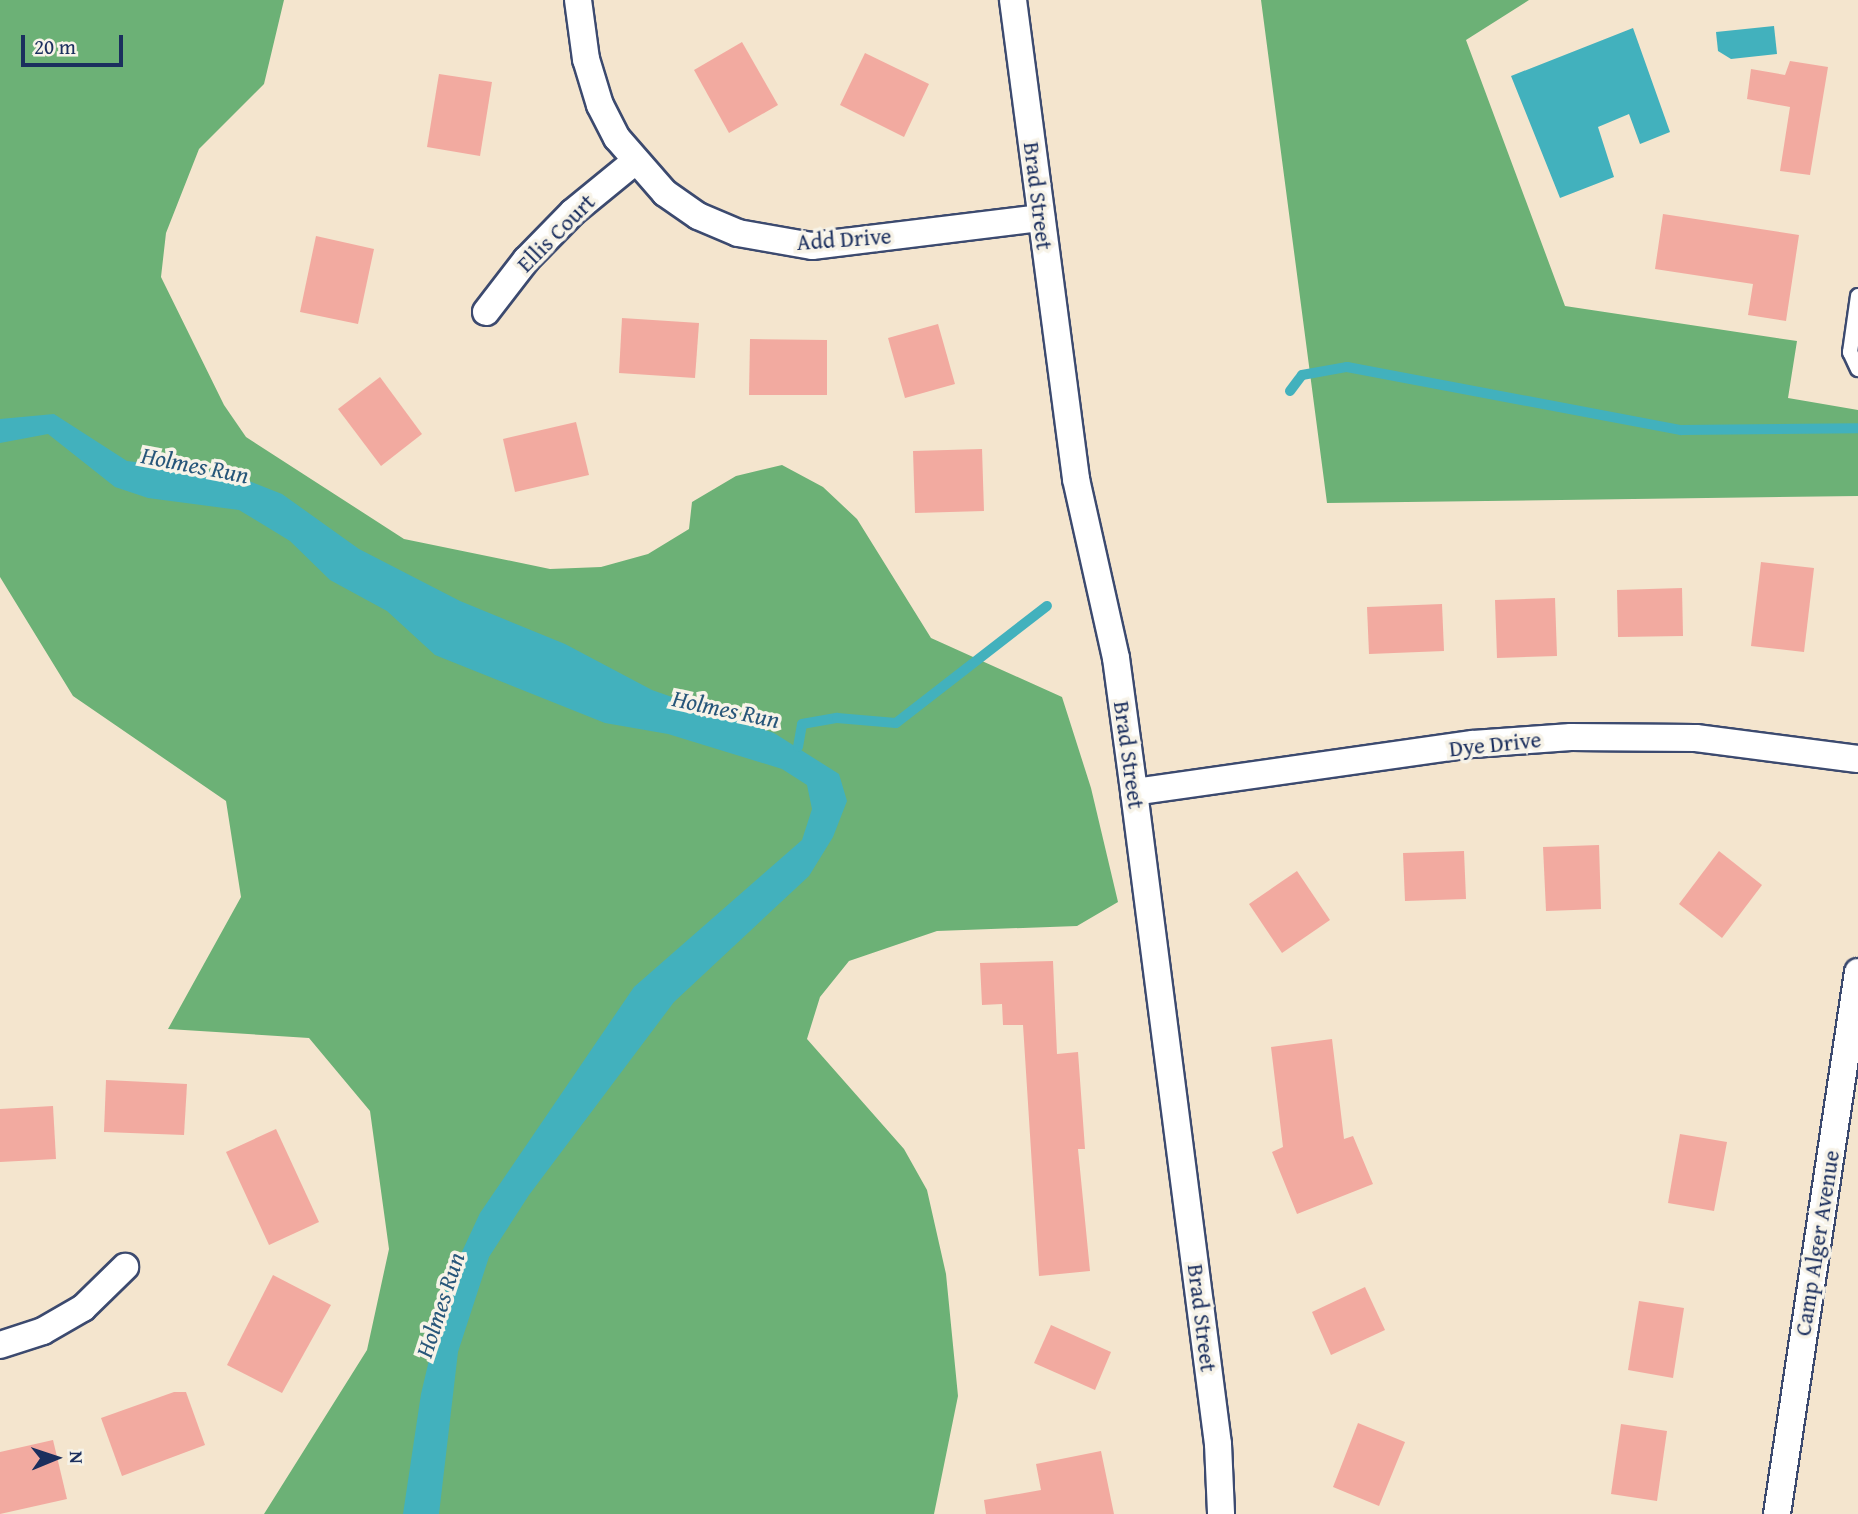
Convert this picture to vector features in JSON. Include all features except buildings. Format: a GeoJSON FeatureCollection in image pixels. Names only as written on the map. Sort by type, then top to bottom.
{"type":"FeatureCollection","features":[{"type":"Feature","properties":{"kind":"street","name":"Add Drive"},"geometry":{"type":"LineString","coordinates":[[578,0],[586,59],[600,105],[634,162],[666,193],[698,216],[738,233],[782,243],[812,246],[1041,218]]}},
{"type":"Feature","properties":{"kind":"street","name":"Brad Street"},"geometry":{"type":"LineString","coordinates":[[1013,0],[1076,479],[1116,659],[1218,1444],[1221,1514]]}},
{"type":"Feature","properties":{"kind":"street","name":"Ellis Court"},"geometry":{"type":"LineString","coordinates":[[486,312],[536,250],[634,162]]}},
{"type":"Feature","properties":{"kind":"street","name":"Dye Drive"},"geometry":{"type":"LineString","coordinates":[[1134,792],[1473,744],[1571,737],[1696,738],[1858,760]]}},
{"type":"Feature","properties":{"kind":"street","name":"Camp Alger Avenue"},"geometry":{"type":"LineString","coordinates":[[1777,1514],[1858,972]]}},
{"type":"Feature","properties":{"kind":"street"},"geometry":{"type":"LineString","coordinates":[[0,1345],[43,1331],[83,1308],[125,1267]]}},
{"type":"Feature","properties":{"kind":"lane"},"geometry":{"type":"LineString","coordinates":[[1858,296],[1850,352],[1858,369]]}},
{"type":"Feature","properties":{"kind":"green space"},"geometry":{"type":"Polygon","coordinates":[[[0,0],[284,0],[264,84],[199,149],[166,233],[161,277],[224,405],[246,437],[404,539],[550,569],[601,567],[648,554],[689,529],[692,502],[736,476],[782,465],[823,487],[857,519],[931,638],[1062,697],[1091,788],[1118,902],[1077,926],[937,931],[849,961],[820,997],[807,1039],[904,1149],[927,1190],[946,1274],[958,1396],[934,1514],[264,1514],[367,1350],[389,1249],[370,1111],[309,1038],[168,1029],[241,897],[226,801],[73,696],[0,577],[0,0]]]}},
{"type":"Feature","properties":{"kind":"green space"},"geometry":{"type":"Polygon","coordinates":[[[1261,0],[1529,0],[1466,40],[1565,306],[1797,341],[1788,398],[1858,410],[1858,496],[1327,503],[1261,0]]]}},
{"type":"Feature","properties":{"kind":"water"},"geometry":{"type":"Polygon","coordinates":[[[1774,26],[1777,54],[1731,59],[1718,51],[1716,32],[1774,26]]]}},
{"type":"Feature","properties":{"kind":"water"},"geometry":{"type":"Polygon","coordinates":[[[1633,28],[1670,132],[1640,144],[1629,114],[1598,127],[1614,177],[1560,198],[1511,76],[1633,28]]]}},
{"type":"Feature","properties":{"kind":"water"},"geometry":{"type":"Polygon","coordinates":[[[54,414],[127,461],[229,473],[282,494],[359,549],[460,601],[565,644],[652,690],[774,733],[839,774],[847,801],[833,837],[809,876],[674,1002],[529,1195],[489,1257],[458,1352],[439,1514],[403,1514],[421,1394],[447,1284],[480,1213],[634,987],[802,840],[812,809],[807,785],[782,769],[668,734],[605,723],[435,655],[387,611],[330,580],[290,541],[239,510],[148,498],[115,487],[48,434],[0,443],[0,419],[54,414]]]}},
{"type":"Feature","properties":{"kind":"waterway"},"geometry":{"type":"LineString","coordinates":[[1290,391],[1302,375],[1347,367],[1681,430],[1858,428]]}},
{"type":"Feature","properties":{"kind":"waterway"},"geometry":{"type":"LineString","coordinates":[[798,747],[802,724],[837,718],[896,723],[1047,606]]}},
{"type":"Feature","properties":{"kind":"water label","name":"Holmes Run"},"geometry":{"type":"Point","coordinates":[195,465]}},
{"type":"Feature","properties":{"kind":"water label","name":"Holmes Run"},"geometry":{"type":"Point","coordinates":[726,709]}},
{"type":"Feature","properties":{"kind":"water label","name":"Holmes Run"},"geometry":{"type":"Point","coordinates":[440,1305]}}]}
